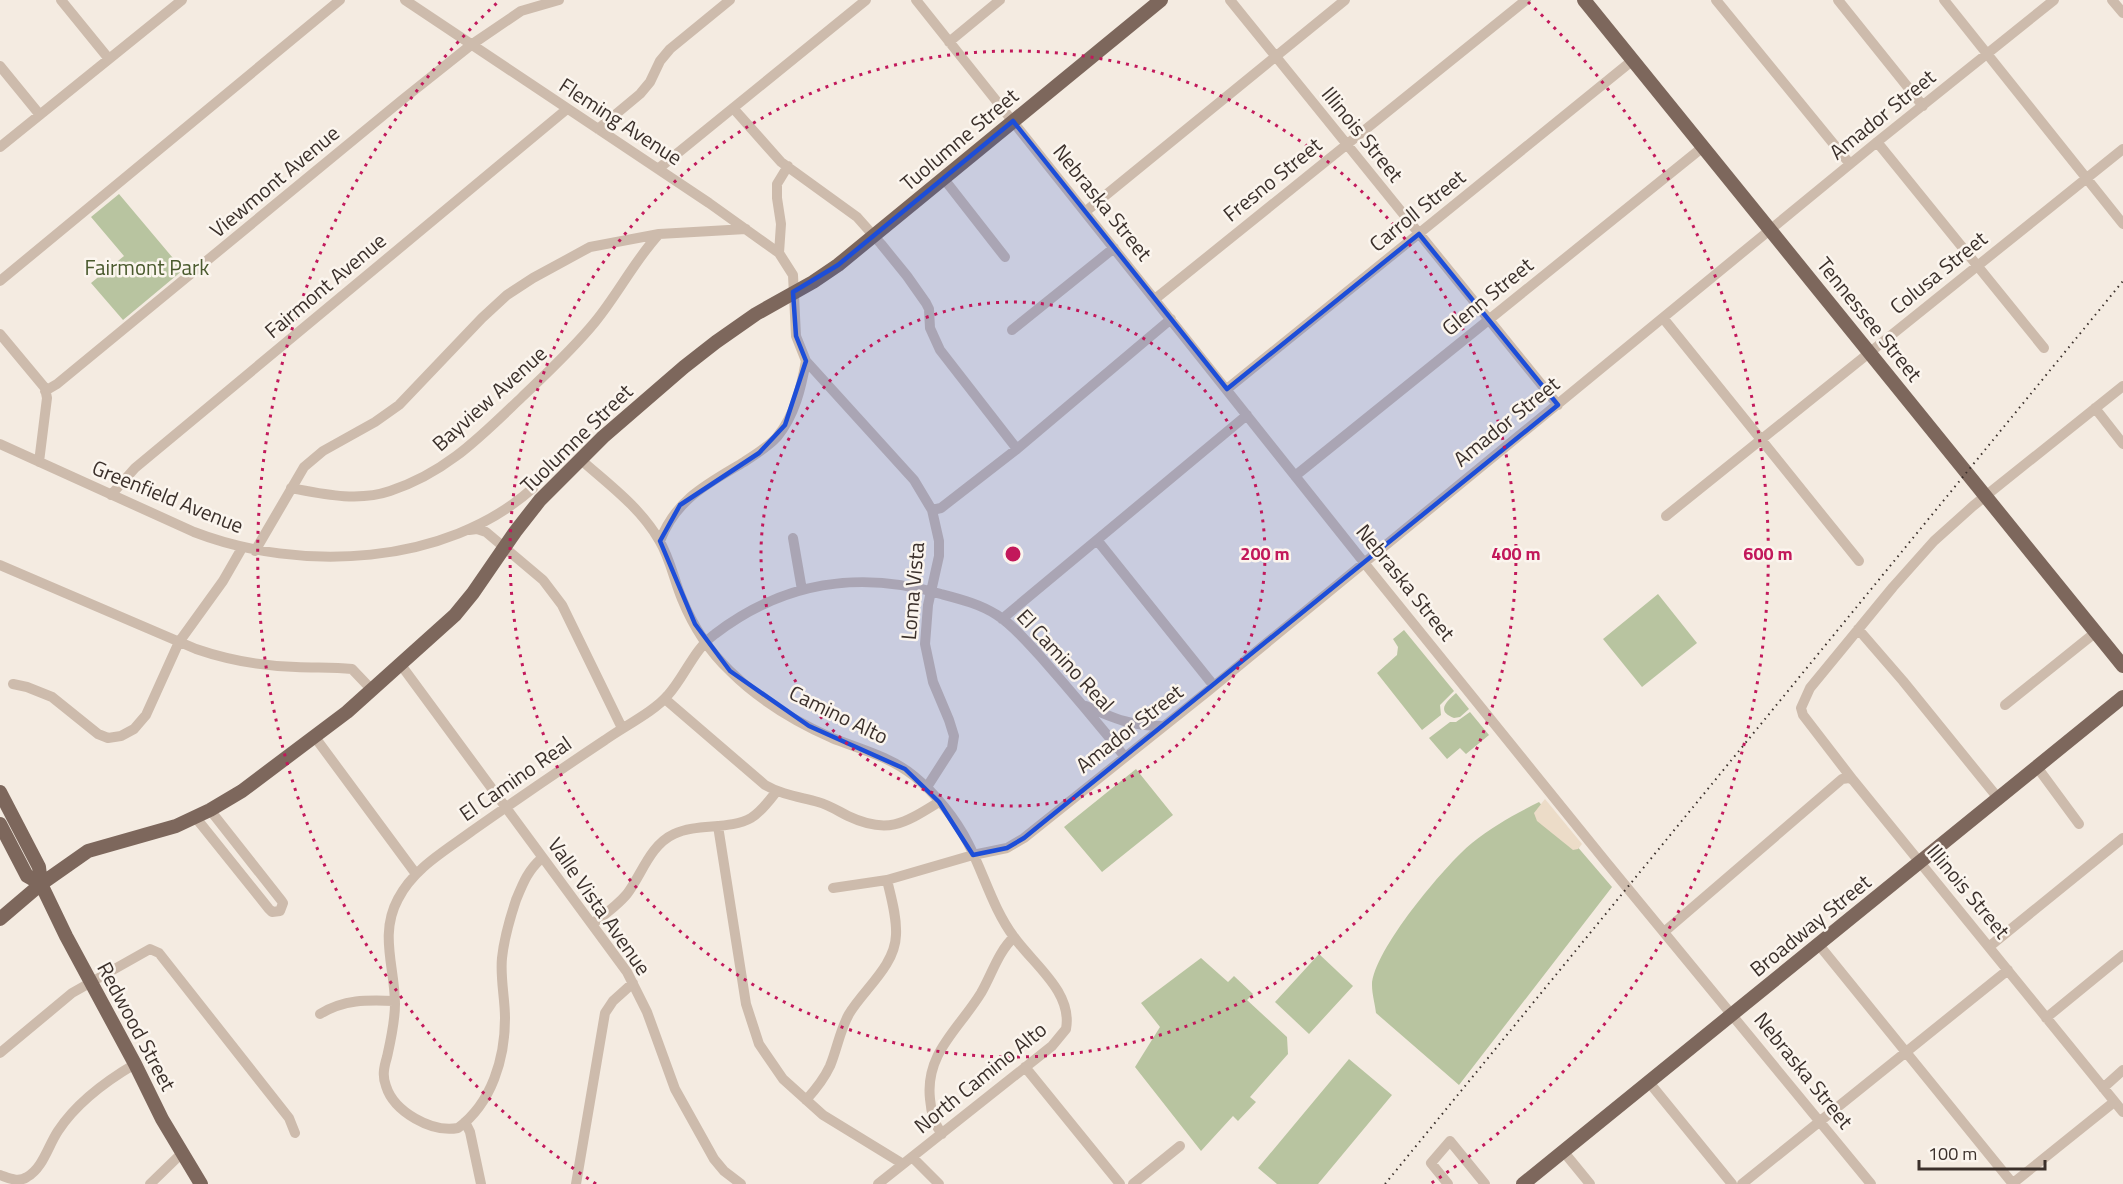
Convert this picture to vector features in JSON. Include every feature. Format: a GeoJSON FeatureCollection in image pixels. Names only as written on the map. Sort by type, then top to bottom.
{"type":"FeatureCollection","features":[{"type":"Feature","properties":{"kind":"main road","name":"Tuolumne Street"},"geometry":{"type":"LineString","coordinates":[[0,919],[41,884],[88,851],[176,826],[196,818],[242,791],[314,736],[401,665],[463,606],[540,500],[580,459],[692,360],[756,314],[824,275],[875,236],[1161,0]]}},
{"type":"Feature","properties":{"kind":"main road","name":"Tennessee Street"},"geometry":{"type":"LineString","coordinates":[[1591,2],[1633,60],[2123,666]]}},
{"type":"Feature","properties":{"kind":"main road","name":"Broadway Street"},"geometry":{"type":"LineString","coordinates":[[1523,1184],[2123,697]]}},
{"type":"Feature","properties":{"kind":"main road","name":"Redwood Street"},"geometry":{"type":"LineString","coordinates":[[0,792],[39,867],[41,884],[90,981],[162,1119],[201,1184]]}},
{"type":"Feature","properties":{"kind":"main road","name":"Redwood Street"},"geometry":{"type":"LineString","coordinates":[[0,824],[27,876],[41,884]]}},
{"type":"Feature","properties":{"kind":"street"},"geometry":{"type":"LineString","coordinates":[[61,0],[109,59]]}},
{"type":"Feature","properties":{"kind":"street"},"geometry":{"type":"LineString","coordinates":[[0,147],[182,0]]}},
{"type":"Feature","properties":{"kind":"street"},"geometry":{"type":"LineString","coordinates":[[0,281],[340,0]]}},
{"type":"Feature","properties":{"kind":"street","name":"Fleming Avenue"},"geometry":{"type":"LineString","coordinates":[[405,0],[779,253],[788,264],[792,275],[793,292]]}},
{"type":"Feature","properties":{"kind":"street","name":"Viewmont Avenue"},"geometry":{"type":"LineString","coordinates":[[45,391],[66,377],[471,45],[521,11],[559,0]]}},
{"type":"Feature","properties":{"kind":"street"},"geometry":{"type":"LineString","coordinates":[[598,129],[640,94],[650,82],[660,61],[670,50],[730,0]]}},
{"type":"Feature","properties":{"kind":"street"},"geometry":{"type":"LineString","coordinates":[[658,169],[866,0]]}},
{"type":"Feature","properties":{"kind":"street","name":"Nebraska Street"},"geometry":{"type":"LineString","coordinates":[[916,0],[1364,562],[1871,1184]]}},
{"type":"Feature","properties":{"kind":"street"},"geometry":{"type":"LineString","coordinates":[[949,42],[1000,0]]}},
{"type":"Feature","properties":{"kind":"street","name":"Illinois Street"},"geometry":{"type":"LineString","coordinates":[[1230,0],[1558,405]]}},
{"type":"Feature","properties":{"kind":"street"},"geometry":{"type":"LineString","coordinates":[[1085,212],[1345,0]]}},
{"type":"Feature","properties":{"kind":"street","name":"Fresno Street"},"geometry":{"type":"LineString","coordinates":[[1155,299],[1526,0]]}},
{"type":"Feature","properties":{"kind":"street"},"geometry":{"type":"LineString","coordinates":[[1716,0],[1850,164]]}},
{"type":"Feature","properties":{"kind":"street"},"geometry":{"type":"LineString","coordinates":[[1838,0],[1923,106]]}},
{"type":"Feature","properties":{"kind":"street"},"geometry":{"type":"LineString","coordinates":[[1944,0],[2123,224]]}},
{"type":"Feature","properties":{"kind":"street","name":"Amador Street"},"geometry":{"type":"LineString","coordinates":[[833,888],[887,880],[973,855],[1007,848],[1016,843],[1214,686],[1850,164],[2054,0]]}},
{"type":"Feature","properties":{"kind":"street"},"geometry":{"type":"LineString","coordinates":[[2112,0],[2123,13]]}},
{"type":"Feature","properties":{"kind":"street","name":"Carroll Street"},"geometry":{"type":"LineString","coordinates":[[1227,389],[1633,60]]}},
{"type":"Feature","properties":{"kind":"street"},"geometry":{"type":"LineString","coordinates":[[0,66],[40,115]]}},
{"type":"Feature","properties":{"kind":"street"},"geometry":{"type":"LineString","coordinates":[[733,108],[781,162],[857,217],[875,236],[926,303],[929,309],[930,328],[940,350],[1017,449]]}},
{"type":"Feature","properties":{"kind":"street","name":"Fairmont Avenue"},"geometry":{"type":"LineString","coordinates":[[111,495],[135,468],[567,109]]}},
{"type":"Feature","properties":{"kind":"street"},"geometry":{"type":"LineString","coordinates":[[1877,142],[2044,348]]}},
{"type":"Feature","properties":{"kind":"street","name":"Glenn Street"},"geometry":{"type":"LineString","coordinates":[[1295,476],[1703,147]]}},
{"type":"Feature","properties":{"kind":"street","name":"Colusa Street"},"geometry":{"type":"LineString","coordinates":[[1666,516],[2123,149]]}},
{"type":"Feature","properties":{"kind":"street"},"geometry":{"type":"LineString","coordinates":[[779,253],[781,224],[777,184],[788,166]]}},
{"type":"Feature","properties":{"kind":"street"},"geometry":{"type":"LineString","coordinates":[[944,179],[1005,258]]}},
{"type":"Feature","properties":{"kind":"street"},"geometry":{"type":"LineString","coordinates":[[255,551],[304,467],[323,451],[375,422],[399,405],[482,318],[516,289],[590,247],[659,234],[746,229]]}},
{"type":"Feature","properties":{"kind":"street","name":"Bayview Avenue"},"geometry":{"type":"LineString","coordinates":[[291,488],[325,495],[369,495],[389,491],[437,470],[484,433],[580,340],[610,302],[643,251],[659,234]]}},
{"type":"Feature","properties":{"kind":"street"},"geometry":{"type":"LineString","coordinates":[[1012,330],[1114,248]]}},
{"type":"Feature","properties":{"kind":"street","name":"Loma Vista"},"geometry":{"type":"LineString","coordinates":[[793,292],[796,336],[806,361],[914,480],[932,510],[939,542],[939,556],[926,624],[928,666],[950,720],[954,736],[952,748],[927,787]]}},
{"type":"Feature","properties":{"kind":"street"},"geometry":{"type":"LineString","coordinates":[[1663,318],[1859,561]]}},
{"type":"Feature","properties":{"kind":"street"},"geometry":{"type":"LineString","coordinates":[[932,510],[941,508],[1017,449],[1171,320]]}},
{"type":"Feature","properties":{"kind":"street"},"geometry":{"type":"LineString","coordinates":[[0,334],[45,391],[47,398],[39,462]]}},
{"type":"Feature","properties":{"kind":"street"},"geometry":{"type":"LineString","coordinates":[[660,541],[672,515],[694,493],[759,453],[777,437],[793,411],[806,361]]}},
{"type":"Feature","properties":{"kind":"street"},"geometry":{"type":"LineString","coordinates":[[1998,798],[1858,629],[1934,541],[1986,496],[2123,386]]}},
{"type":"Feature","properties":{"kind":"street"},"geometry":{"type":"LineString","coordinates":[[2095,408],[2123,444]]}},
{"type":"Feature","properties":{"kind":"street"},"geometry":{"type":"LineString","coordinates":[[1002,618],[1247,415]]}},
{"type":"Feature","properties":{"kind":"street","name":"Greenfield Avenue"},"geometry":{"type":"LineString","coordinates":[[0,444],[223,543],[255,551],[326,558],[384,554],[469,530],[516,503],[533,488]]}},
{"type":"Feature","properties":{"kind":"street","name":"Camino Alto"},"geometry":{"type":"LineString","coordinates":[[580,459],[627,501],[648,524],[660,541],[683,601],[705,642],[730,671],[772,704],[830,737],[895,763],[927,787],[967,841],[992,898],[1014,937],[1052,983]]}},
{"type":"Feature","properties":{"kind":"street"},"geometry":{"type":"LineString","coordinates":[[469,530],[486,532],[543,580],[562,605],[622,728]]}},
{"type":"Feature","properties":{"kind":"street"},"geometry":{"type":"LineString","coordinates":[[793,538],[802,590]]}},
{"type":"Feature","properties":{"kind":"street"},"geometry":{"type":"LineString","coordinates":[[1097,540],[1214,686]]}},
{"type":"Feature","properties":{"kind":"street"},"geometry":{"type":"LineString","coordinates":[[13,684],[52,697],[98,734],[108,738],[121,736],[134,729],[146,715],[179,642],[242,548]]}},
{"type":"Feature","properties":{"kind":"street"},"geometry":{"type":"LineString","coordinates":[[0,565],[179,642],[218,656],[272,666],[299,668],[332,666],[352,669],[372,690]]}},
{"type":"Feature","properties":{"kind":"street","name":"El Camino Real"},"geometry":{"type":"LineString","coordinates":[[465,1122],[458,1128],[451,1129],[428,1124],[404,1111],[393,1100],[386,1088],[383,1076],[395,1021],[388,926],[396,901],[416,873],[505,808],[665,699],[705,642],[754,609],[802,590],[852,581],[886,582],[970,602],[1002,618],[1020,634],[1083,704],[1125,757]]}},
{"type":"Feature","properties":{"kind":"street","name":"Illinois Street"},"geometry":{"type":"LineString","coordinates":[[1858,629],[1809,689],[1801,708],[1803,714],[1853,780],[2123,1112]]}},
{"type":"Feature","properties":{"kind":"street"},"geometry":{"type":"LineString","coordinates":[[2005,705],[2096,633]]}},
{"type":"Feature","properties":{"kind":"street","name":"Valle Vista Avenue"},"geometry":{"type":"LineString","coordinates":[[401,665],[633,983],[647,1012],[675,1089],[714,1159],[724,1171],[741,1184]]}},
{"type":"Feature","properties":{"kind":"street"},"geometry":{"type":"LineString","coordinates":[[665,699],[776,792],[819,802],[866,824],[884,827],[910,820],[939,802]]}},
{"type":"Feature","properties":{"kind":"street"},"geometry":{"type":"LineString","coordinates":[[1083,704],[1128,723],[1141,726],[1164,726]]}},
{"type":"Feature","properties":{"kind":"street"},"geometry":{"type":"LineString","coordinates":[[314,736],[416,873]]}},
{"type":"Feature","properties":{"kind":"street"},"geometry":{"type":"LineString","coordinates":[[2037,767],[2079,824]]}},
{"type":"Feature","properties":{"kind":"street"},"geometry":{"type":"LineString","coordinates":[[1664,932],[1842,779],[1853,780]]}},
{"type":"Feature","properties":{"kind":"street"},"geometry":{"type":"LineString","coordinates":[[592,924],[626,895],[652,853],[664,840],[675,833],[691,828],[718,826],[749,819],[762,809],[776,792]]}},
{"type":"Feature","properties":{"kind":"street"},"geometry":{"type":"LineString","coordinates":[[196,818],[269,909],[273,912],[280,911],[283,903],[210,810]]}},
{"type":"Feature","properties":{"kind":"street"},"geometry":{"type":"LineString","coordinates":[[718,826],[750,1019],[759,1044],[783,1079],[824,1115],[842,1128],[908,1161],[939,1184]]}},
{"type":"Feature","properties":{"kind":"street"},"geometry":{"type":"LineString","coordinates":[[1990,946],[2123,838]]}},
{"type":"Feature","properties":{"kind":"street"},"geometry":{"type":"LineString","coordinates":[[481,1184],[470,1132],[465,1122],[481,1103],[500,1064],[505,1018],[502,958],[511,915],[526,876],[542,858]]}},
{"type":"Feature","properties":{"kind":"street"},"geometry":{"type":"LineString","coordinates":[[806,1100],[822,1082],[831,1065],[845,1020],[881,971],[894,947],[896,928],[887,880]]}},
{"type":"Feature","properties":{"kind":"street"},"geometry":{"type":"LineString","coordinates":[[942,1134],[934,1121],[930,1103],[931,1069],[942,1046],[984,987],[1004,946],[1014,937]]}},
{"type":"Feature","properties":{"kind":"street"},"geometry":{"type":"LineString","coordinates":[[1819,945],[2013,1184],[2114,1102]]}},
{"type":"Feature","properties":{"kind":"street"},"geometry":{"type":"LineString","coordinates":[[0,1053],[72,993],[150,949],[159,953],[289,1118],[295,1133]]}},
{"type":"Feature","properties":{"kind":"street"},"geometry":{"type":"LineString","coordinates":[[2046,1018],[2123,955]]}},
{"type":"Feature","properties":{"kind":"street"},"geometry":{"type":"LineString","coordinates":[[1742,1184],[2008,970]]}},
{"type":"Feature","properties":{"kind":"street"},"geometry":{"type":"LineString","coordinates":[[576,1184],[605,1013],[613,1001],[633,983]]}},
{"type":"Feature","properties":{"kind":"street","name":"North Camino Alto"},"geometry":{"type":"LineString","coordinates":[[878,1184],[1052,1046],[1066,1029],[1065,1005],[1052,983]]}},
{"type":"Feature","properties":{"kind":"street"},"geometry":{"type":"LineString","coordinates":[[320,1014],[334,1005],[347,1002],[395,1001]]}},
{"type":"Feature","properties":{"kind":"street"},"geometry":{"type":"LineString","coordinates":[[0,1175],[19,1180],[27,1177],[37,1168],[58,1131],[73,1112],[112,1078],[135,1064]]}},
{"type":"Feature","properties":{"kind":"street"},"geometry":{"type":"LineString","coordinates":[[1025,1067],[1120,1184]]}},
{"type":"Feature","properties":{"kind":"street"},"geometry":{"type":"LineString","coordinates":[[2103,1088],[2123,1070]]}},
{"type":"Feature","properties":{"kind":"street"},"geometry":{"type":"LineString","coordinates":[[1648,1082],[1732,1184]]}},
{"type":"Feature","properties":{"kind":"street"},"geometry":{"type":"LineString","coordinates":[[1448,1184],[1431,1163],[1450,1142],[1485,1184]]}},
{"type":"Feature","properties":{"kind":"street"},"geometry":{"type":"LineString","coordinates":[[1133,1184],[1179,1146]]}},
{"type":"Feature","properties":{"kind":"street"},"geometry":{"type":"LineString","coordinates":[[1563,1151],[1590,1184]]}},
{"type":"Feature","properties":{"kind":"street"},"geometry":{"type":"LineString","coordinates":[[150,1184],[182,1153]]}},
{"type":"Feature","properties":{"kind":"highlighted area"},"geometry":{"type":"Polygon","coordinates":[[[1013,121],[1227,389],[1419,234],[1558,405],[1024,838],[1007,848],[973,855],[939,802],[905,769],[809,726],[730,671],[695,624],[660,541],[680,505],[759,453],[785,425],[806,361],[796,336],[793,292],[838,265],[1013,121]]]}},
{"type":"Feature","properties":{"kind":"green space","name":"Fairmont Park"},"geometry":{"type":"Polygon","coordinates":[[[119,194],[183,270],[123,320],[91,283],[124,256],[91,217],[119,194]]]}},
{"type":"Feature","properties":{"kind":"green space"},"geometry":{"type":"Polygon","coordinates":[[[1658,594],[1697,643],[1642,687],[1603,639],[1658,594]]]}},
{"type":"Feature","properties":{"kind":"green space"},"geometry":{"type":"Polygon","coordinates":[[[1404,630],[1454,691],[1440,705],[1441,715],[1422,730],[1377,673],[1397,655],[1398,647],[1393,639],[1404,630]]]}},
{"type":"Feature","properties":{"kind":"green space"},"geometry":{"type":"Polygon","coordinates":[[[1456,693],[1469,709],[1460,717],[1454,718],[1444,709],[1446,703],[1456,693]]]}},
{"type":"Feature","properties":{"kind":"green space"},"geometry":{"type":"Polygon","coordinates":[[[1470,712],[1489,735],[1466,754],[1460,748],[1447,759],[1429,738],[1450,722],[1456,722],[1470,712]]]}},
{"type":"Feature","properties":{"kind":"green space"},"geometry":{"type":"Polygon","coordinates":[[[1136,769],[1173,815],[1102,872],[1064,827],[1136,769]]]}},
{"type":"Feature","properties":{"kind":"green space"},"geometry":{"type":"Polygon","coordinates":[[[1539,802],[1612,887],[1459,1085],[1376,1013],[1372,992],[1375,970],[1412,909],[1460,854],[1496,826],[1539,802]]]}},
{"type":"Feature","properties":{"kind":"green space"},"geometry":{"type":"Polygon","coordinates":[[[1319,954],[1353,986],[1309,1034],[1275,1002],[1319,954]]]}},
{"type":"Feature","properties":{"kind":"green space"},"geometry":{"type":"Polygon","coordinates":[[[1201,958],[1228,982],[1234,976],[1253,994],[1247,1000],[1287,1037],[1288,1054],[1250,1097],[1256,1102],[1238,1121],[1233,1116],[1201,1151],[1135,1067],[1160,1027],[1141,1003],[1201,958]]]}},
{"type":"Feature","properties":{"kind":"green space"},"geometry":{"type":"Polygon","coordinates":[[[1349,1059],[1392,1095],[1318,1184],[1277,1184],[1258,1168],[1349,1059]]]}},
{"type":"Feature","properties":{"kind":"shaded area"},"geometry":{"type":"Polygon","coordinates":[[[1545,799],[1582,844],[1578,849],[1573,850],[1537,821],[1534,813],[1545,799]]]}},
{"type":"Feature","properties":{"kind":"railway"},"geometry":{"type":"LineString","coordinates":[[1385,1184],[2123,281]]}}]}
